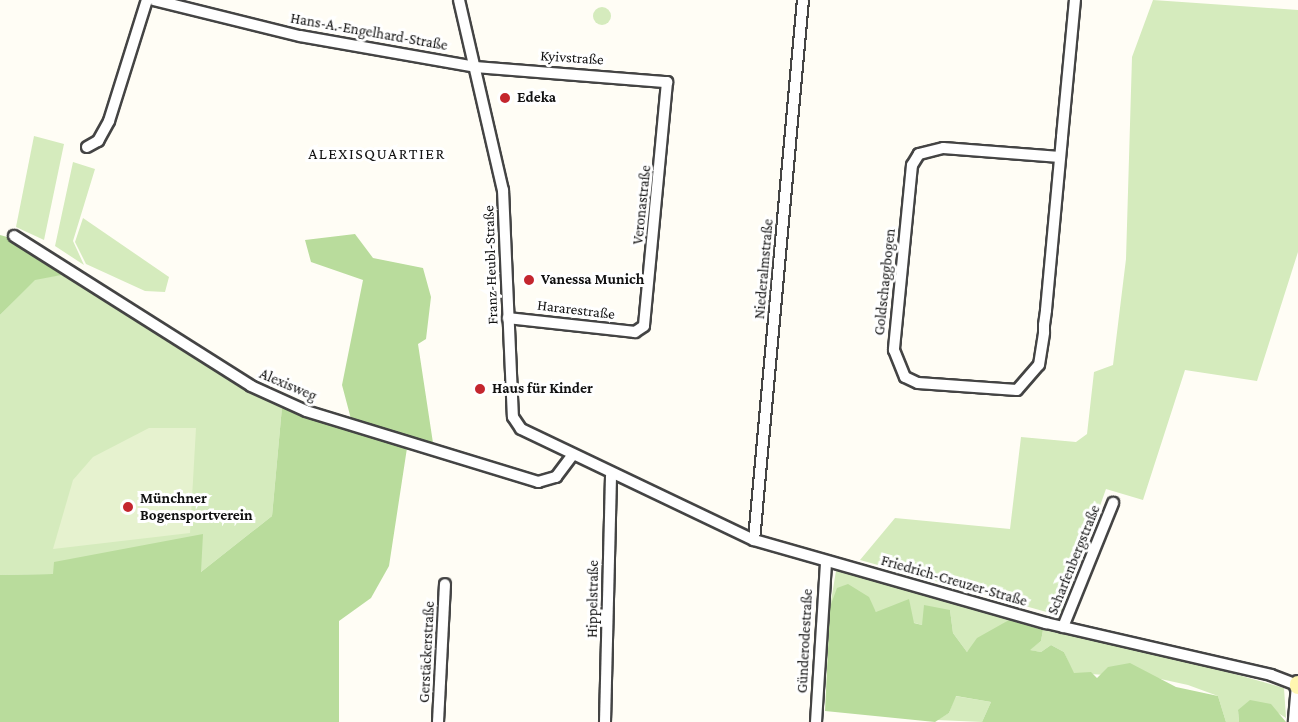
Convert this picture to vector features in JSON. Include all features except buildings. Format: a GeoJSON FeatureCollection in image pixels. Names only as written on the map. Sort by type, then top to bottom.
{"type":"FeatureCollection","features":[{"type":"Feature","properties":{"kind":"street"},"geometry":{"type":"LineString","coordinates":[[87,147],[98,141],[109,121],[147,0]]}},
{"type":"Feature","properties":{"kind":"street","name":"Hans-A.-Engelhard-Straße"},"geometry":{"type":"LineString","coordinates":[[154,0],[300,36],[475,67]]}},
{"type":"Feature","properties":{"kind":"street","name":"Franz-Heubl-Straße"},"geometry":{"type":"LineString","coordinates":[[459,0],[503,190],[508,318],[516,424],[571,457],[611,476]]}},
{"type":"Feature","properties":{"kind":"street","name":"Niederalmstraße"},"geometry":{"type":"LineString","coordinates":[[754,540],[803,0]]}},
{"type":"Feature","properties":{"kind":"street","name":"Goldschaggbogen"},"geometry":{"type":"LineString","coordinates":[[1060,157],[943,148],[919,154],[912,165],[894,350],[905,377],[918,383],[1007,390],[1025,386],[1033,378],[1044,332],[1075,0]]}},
{"type":"Feature","properties":{"kind":"street","name":"Kyivstraße"},"geometry":{"type":"LineString","coordinates":[[475,67],[667,82]]}},
{"type":"Feature","properties":{"kind":"street","name":"Veronastraße"},"geometry":{"type":"LineString","coordinates":[[640,330],[667,82]]}},
{"type":"Feature","properties":{"kind":"street","name":"Alexisweg"},"geometry":{"type":"LineString","coordinates":[[14,236],[250,386],[306,411],[538,482],[556,477],[571,457]]}},
{"type":"Feature","properties":{"kind":"street","name":"Hararestraße"},"geometry":{"type":"LineString","coordinates":[[508,318],[640,330]]}},
{"type":"Feature","properties":{"kind":"street","name":"Friedrich-Creuzer-Straße"},"geometry":{"type":"LineString","coordinates":[[611,476],[754,540],[1063,627],[1170,647],[1298,685]]}},
{"type":"Feature","properties":{"kind":"street","name":"Hippelstraße"},"geometry":{"type":"LineString","coordinates":[[605,722],[611,476]]}},
{"type":"Feature","properties":{"kind":"street","name":"Scharfenbergstraße"},"geometry":{"type":"LineString","coordinates":[[1063,627],[1113,503]]}},
{"type":"Feature","properties":{"kind":"street","name":"Günderodestraße"},"geometry":{"type":"LineString","coordinates":[[816,722],[826,561]]}},
{"type":"Feature","properties":{"kind":"street","name":"Gerstäckerstraße"},"geometry":{"type":"LineString","coordinates":[[438,722],[445,584]]}},
{"type":"Feature","properties":{"kind":"street"},"geometry":{"type":"LineString","coordinates":[[1294,722],[1298,685]]}},
{"type":"Feature","properties":{"kind":"green space"},"geometry":{"type":"Polygon","coordinates":[[[1153,0],[1298,10],[1298,252],[1257,381],[1185,370],[1143,500],[1106,489],[1061,616],[860,560],[895,518],[1010,529],[1021,437],[1076,442],[1087,434],[1094,372],[1113,365],[1126,259],[1132,57],[1153,0]]]}},
{"type":"Feature","properties":{"kind":"green space"},"geometry":{"type":"Polygon","coordinates":[[[602,7],[608,10],[611,16],[608,22],[602,25],[596,22],[593,16],[596,10],[602,7]]]}},
{"type":"Feature","properties":{"kind":"green space"},"geometry":{"type":"Polygon","coordinates":[[[34,136],[64,144],[44,240],[16,227],[34,136]]]}},
{"type":"Feature","properties":{"kind":"green space"},"geometry":{"type":"Polygon","coordinates":[[[73,162],[95,169],[73,241],[84,265],[55,246],[73,162]]]}},
{"type":"Feature","properties":{"kind":"green space"},"geometry":{"type":"Polygon","coordinates":[[[83,218],[169,277],[165,292],[145,291],[86,264],[75,242],[83,218]]]}},
{"type":"Feature","properties":{"kind":"green space"},"geometry":{"type":"Polygon","coordinates":[[[355,234],[373,258],[423,268],[431,297],[426,339],[418,344],[433,443],[351,419],[342,385],[363,280],[311,262],[305,240],[355,234]]]}},
{"type":"Feature","properties":{"kind":"green space"},"geometry":{"type":"Polygon","coordinates":[[[0,235],[11,238],[72,273],[35,280],[0,315],[0,235]]]}},
{"type":"Feature","properties":{"kind":"green space"},"geometry":{"type":"Polygon","coordinates":[[[72,273],[282,407],[272,516],[201,572],[0,575],[0,315],[35,279],[72,273]]]}},
{"type":"Feature","properties":{"kind":"green space"},"geometry":{"type":"Polygon","coordinates":[[[282,407],[407,448],[389,566],[371,598],[339,621],[339,722],[0,722],[0,575],[53,574],[54,562],[203,534],[201,572],[272,516],[282,407]]]}},
{"type":"Feature","properties":{"kind":"green space","name":"Münchner Bogensportverein"},"geometry":{"type":"Polygon","coordinates":[[[149,428],[196,428],[190,533],[53,549],[73,480],[93,457],[149,428]]]}},
{"type":"Feature","properties":{"kind":"green space"},"geometry":{"type":"Polygon","coordinates":[[[836,571],[1009,620],[967,652],[953,633],[950,610],[926,617],[922,625],[876,612],[868,597],[830,607],[836,571]]]}},
{"type":"Feature","properties":{"kind":"green space"},"geometry":{"type":"Polygon","coordinates":[[[848,584],[869,597],[876,612],[909,599],[914,623],[922,625],[924,605],[950,610],[953,633],[967,652],[977,638],[1009,620],[1043,630],[1041,641],[1030,650],[1041,652],[1051,645],[1064,652],[1074,673],[1091,672],[1097,678],[1108,667],[1130,663],[1176,687],[1218,696],[1226,722],[982,722],[991,702],[956,696],[949,713],[935,722],[825,711],[830,607],[837,588],[848,584]]]}},
{"type":"Feature","properties":{"kind":"green space"},"geometry":{"type":"Polygon","coordinates":[[[1043,630],[1167,655],[1284,688],[1286,718],[1275,711],[1238,710],[1239,722],[1226,722],[1218,696],[1188,685],[1156,678],[1073,673],[1064,652],[1051,645],[1041,652],[1029,650],[1041,641],[1043,630]]]}},
{"type":"Feature","properties":{"kind":"green space"},"geometry":{"type":"Polygon","coordinates":[[[955,696],[991,702],[982,722],[937,720],[949,713],[955,696]]]}},
{"type":"Feature","properties":{"kind":"green space"},"geometry":{"type":"Polygon","coordinates":[[[1250,700],[1271,704],[1286,722],[1239,722],[1238,710],[1250,700]]]}},
{"type":"Feature","properties":{"kind":"place","name":"Edeka"},"geometry":{"type":"Point","coordinates":[505,98]}},
{"type":"Feature","properties":{"kind":"place","name":"Vanessa Munich"},"geometry":{"type":"Point","coordinates":[529,280]}},
{"type":"Feature","properties":{"kind":"place","name":"Haus für Kinder"},"geometry":{"type":"Point","coordinates":[480,389]}},
{"type":"Feature","properties":{"kind":"place","name":"Münchner Bogensportverein"},"geometry":{"type":"Point","coordinates":[128,507]}},
{"type":"Feature","properties":{"kind":"district","name":"ALEXISQUARTIER"},"geometry":{"type":"Point","coordinates":[377,154]}}]}
